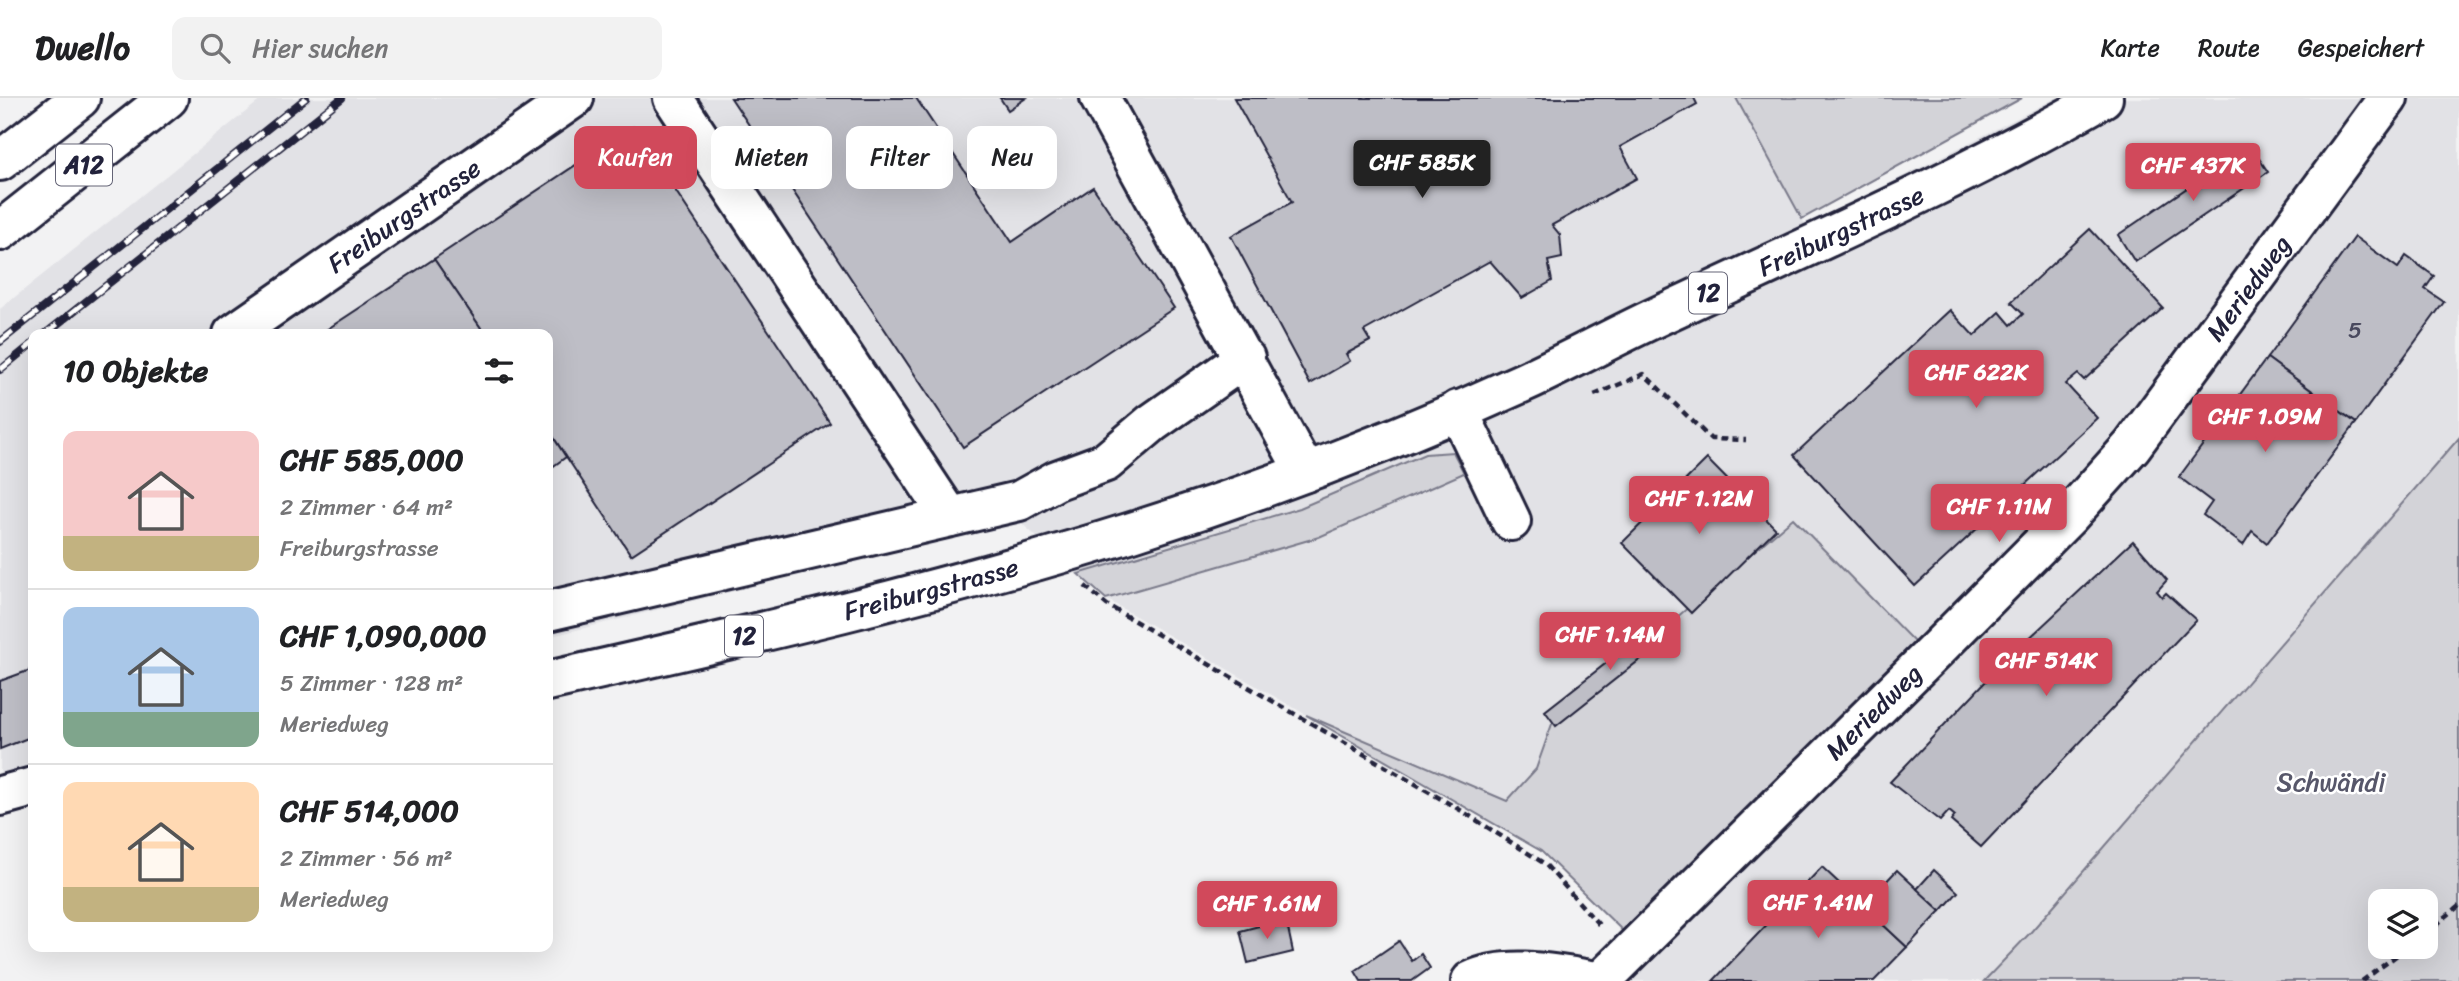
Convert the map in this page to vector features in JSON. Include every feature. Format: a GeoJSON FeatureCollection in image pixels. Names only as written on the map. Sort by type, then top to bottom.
{"type":"FeatureCollection","features":[{"type":"Feature","properties":{"kind":"main road","name":"A12"},"geometry":{"type":"LineString","coordinates":[[0,161],[80,98]]}},
{"type":"Feature","properties":{"kind":"main road","name":"A12"},"geometry":{"type":"LineString","coordinates":[[0,231],[168,98]]}},
{"type":"Feature","properties":{"kind":"main road","name":"Freiburgstrasse"},"geometry":{"type":"LineString","coordinates":[[240,329],[575,98]]}},
{"type":"Feature","properties":{"kind":"main road"},"geometry":{"type":"LineString","coordinates":[[673,98],[950,517]]}},
{"type":"Feature","properties":{"kind":"main road"},"geometry":{"type":"LineString","coordinates":[[1100,98],[1245,358],[1305,472]]}},
{"type":"Feature","properties":{"kind":"main road","name":"Freiburgstrasse"},"geometry":{"type":"LineString","coordinates":[[553,680],[825,616],[1049,556],[1194,511],[1305,472],[1524,382],[1666,312],[1942,184],[2103,98]]}},
{"type":"Feature","properties":{"kind":"main road","name":"Meriedweg"},"geometry":{"type":"LineString","coordinates":[[1608,972],[1994,591],[2132,446],[2388,98]]}},
{"type":"Feature","properties":{"kind":"main road"},"geometry":{"type":"LineString","coordinates":[[553,610],[1019,501],[1057,480],[1105,462],[1152,424],[1245,358]]}},
{"type":"Feature","properties":{"kind":"main road"},"geometry":{"type":"LineString","coordinates":[[1458,410],[1511,521]]}},
{"type":"Feature","properties":{"kind":"main road"},"geometry":{"type":"LineString","coordinates":[[0,796],[28,788]]}},
{"type":"Feature","properties":{"kind":"main road"},"geometry":{"type":"LineString","coordinates":[[1471,981],[1481,976],[1540,972],[1608,972]]}},
{"type":"Feature","properties":{"kind":"path"},"geometry":{"type":"LineString","coordinates":[[1587,398],[1644,374],[1711,439],[1746,440]]}},
{"type":"Feature","properties":{"kind":"path"},"geometry":{"type":"LineString","coordinates":[[1049,556],[1107,605],[1462,811],[1545,864],[1608,972]]}},
{"type":"Feature","properties":{"kind":"path"},"geometry":{"type":"LineString","coordinates":[[2438,923],[2459,906]]}},
{"type":"Feature","properties":{"kind":"path"},"geometry":{"type":"LineString","coordinates":[[2362,981],[2392,959]]}},
{"type":"Feature","properties":{"kind":"shaded area"},"geometry":{"type":"Polygon","coordinates":[[[263,98],[1736,98],[1806,226],[2056,98],[2459,98],[2459,438],[2030,933],[1984,981],[1564,981],[1627,935],[1541,851],[1106,599],[1018,520],[553,636],[553,329],[28,329],[28,773],[0,781],[0,309],[263,98]]]}},
{"type":"Feature","properties":{"kind":"green space"},"geometry":{"type":"Polygon","coordinates":[[[1736,98],[2022,98],[1802,219],[1736,98]]]}},
{"type":"Feature","properties":{"kind":"green space","name":"Schwändi"},"geometry":{"type":"Polygon","coordinates":[[[2459,438],[2459,981],[1984,981],[2030,933],[2459,438]]]}},
{"type":"Feature","properties":{"kind":"green space"},"geometry":{"type":"Polygon","coordinates":[[[1453,452],[1464,473],[1319,537],[1106,599],[1078,574],[1300,508],[1425,454],[1453,452]]]}},
{"type":"Feature","properties":{"kind":"green space"},"geometry":{"type":"Polygon","coordinates":[[[1793,518],[1918,646],[1627,935],[1541,851],[1306,715],[1507,801],[1536,769],[1552,724],[1793,518]]]}},
{"type":"Feature","properties":{"kind":"building"},"geometry":{"type":"Polygon","coordinates":[[[731,98],[916,98],[935,126],[846,126],[846,189],[953,189],[953,154],[967,174],[967,189],[977,189],[1012,242],[1093,187],[1174,308],[963,447],[791,189],[832,189],[832,126],[750,126],[731,98]]]}},
{"type":"Feature","properties":{"kind":"building"},"geometry":{"type":"Polygon","coordinates":[[[1000,98],[1026,98],[1008,110],[1000,98]]]}},
{"type":"Feature","properties":{"kind":"building"},"geometry":{"type":"Polygon","coordinates":[[[1234,98],[1694,98],[1697,104],[1620,147],[1637,178],[1552,225],[1560,235],[1562,258],[1548,261],[1552,281],[1522,298],[1490,261],[1364,331],[1370,341],[1346,354],[1350,361],[1310,384],[1231,236],[1292,202],[1234,98]]]}},
{"type":"Feature","properties":{"kind":"building"},"geometry":{"type":"Polygon","coordinates":[[[2250,145],[2268,172],[2135,262],[2118,235],[2250,145]]]}},
{"type":"Feature","properties":{"kind":"building"},"geometry":{"type":"Polygon","coordinates":[[[574,166],[574,189],[674,189],[830,423],[631,555],[553,437],[553,329],[482,329],[434,259],[574,166]]]}},
{"type":"Feature","properties":{"kind":"building"},"geometry":{"type":"Polygon","coordinates":[[[2090,229],[2163,308],[2084,380],[2078,374],[2066,384],[2097,418],[1915,586],[1794,455],[1950,310],[1974,336],[2000,312],[2011,325],[2023,314],[2011,302],[2090,229]]]}},
{"type":"Feature","properties":{"kind":"building"},"geometry":{"type":"Polygon","coordinates":[[[2355,237],[2398,268],[2406,256],[2434,276],[2425,289],[2444,302],[2356,423],[2267,358],[2355,237]]]}},
{"type":"Feature","properties":{"kind":"building"},"geometry":{"type":"Polygon","coordinates":[[[434,259],[482,329],[328,329],[434,259]]]}},
{"type":"Feature","properties":{"kind":"building"},"geometry":{"type":"Polygon","coordinates":[[[2267,358],[2356,423],[2267,543],[2252,531],[2243,545],[2203,515],[2212,502],[2179,477],[2267,358]]]}},
{"type":"Feature","properties":{"kind":"building"},"geometry":{"type":"Polygon","coordinates":[[[553,437],[566,457],[553,466],[553,437]]]}},
{"type":"Feature","properties":{"kind":"building"},"geometry":{"type":"Polygon","coordinates":[[[1707,459],[1776,529],[1691,613],[1622,543],[1707,459]]]}},
{"type":"Feature","properties":{"kind":"building"},"geometry":{"type":"Polygon","coordinates":[[[2133,541],[2167,580],[2157,591],[2162,597],[2166,593],[2196,620],[1981,847],[1951,821],[1955,816],[1949,811],[1940,821],[1890,782],[2007,659],[2133,541]]]}},
{"type":"Feature","properties":{"kind":"building"},"geometry":{"type":"Polygon","coordinates":[[[1664,618],[1675,632],[1556,726],[1545,711],[1664,618]]]}},
{"type":"Feature","properties":{"kind":"building"},"geometry":{"type":"Polygon","coordinates":[[[28,671],[28,738],[0,749],[0,681],[28,671]]]}},
{"type":"Feature","properties":{"kind":"building"},"geometry":{"type":"Polygon","coordinates":[[[1822,867],[1907,947],[1874,981],[1713,981],[1822,867]]]}},
{"type":"Feature","properties":{"kind":"building"},"geometry":{"type":"Polygon","coordinates":[[[1897,870],[1941,911],[1907,947],[1863,906],[1897,870]]]}},
{"type":"Feature","properties":{"kind":"building"},"geometry":{"type":"Polygon","coordinates":[[[1934,870],[1958,892],[1941,911],[1917,889],[1934,870]]]}},
{"type":"Feature","properties":{"kind":"building"},"geometry":{"type":"Polygon","coordinates":[[[1286,919],[1293,952],[1248,963],[1240,931],[1286,919]]]}},
{"type":"Feature","properties":{"kind":"building"},"geometry":{"type":"Polygon","coordinates":[[[1399,941],[1412,961],[1421,954],[1430,968],[1412,981],[1361,981],[1355,971],[1399,941]]]}},
{"type":"Feature","properties":{"kind":"railway"},"geometry":{"type":"LineString","coordinates":[[0,342],[306,98]]}},
{"type":"Feature","properties":{"kind":"railway"},"geometry":{"type":"LineString","coordinates":[[51,329],[342,98]]}},
{"type":"Feature","properties":{"kind":"railway"},"geometry":{"type":"LineString","coordinates":[[0,370],[28,347]]}}]}
